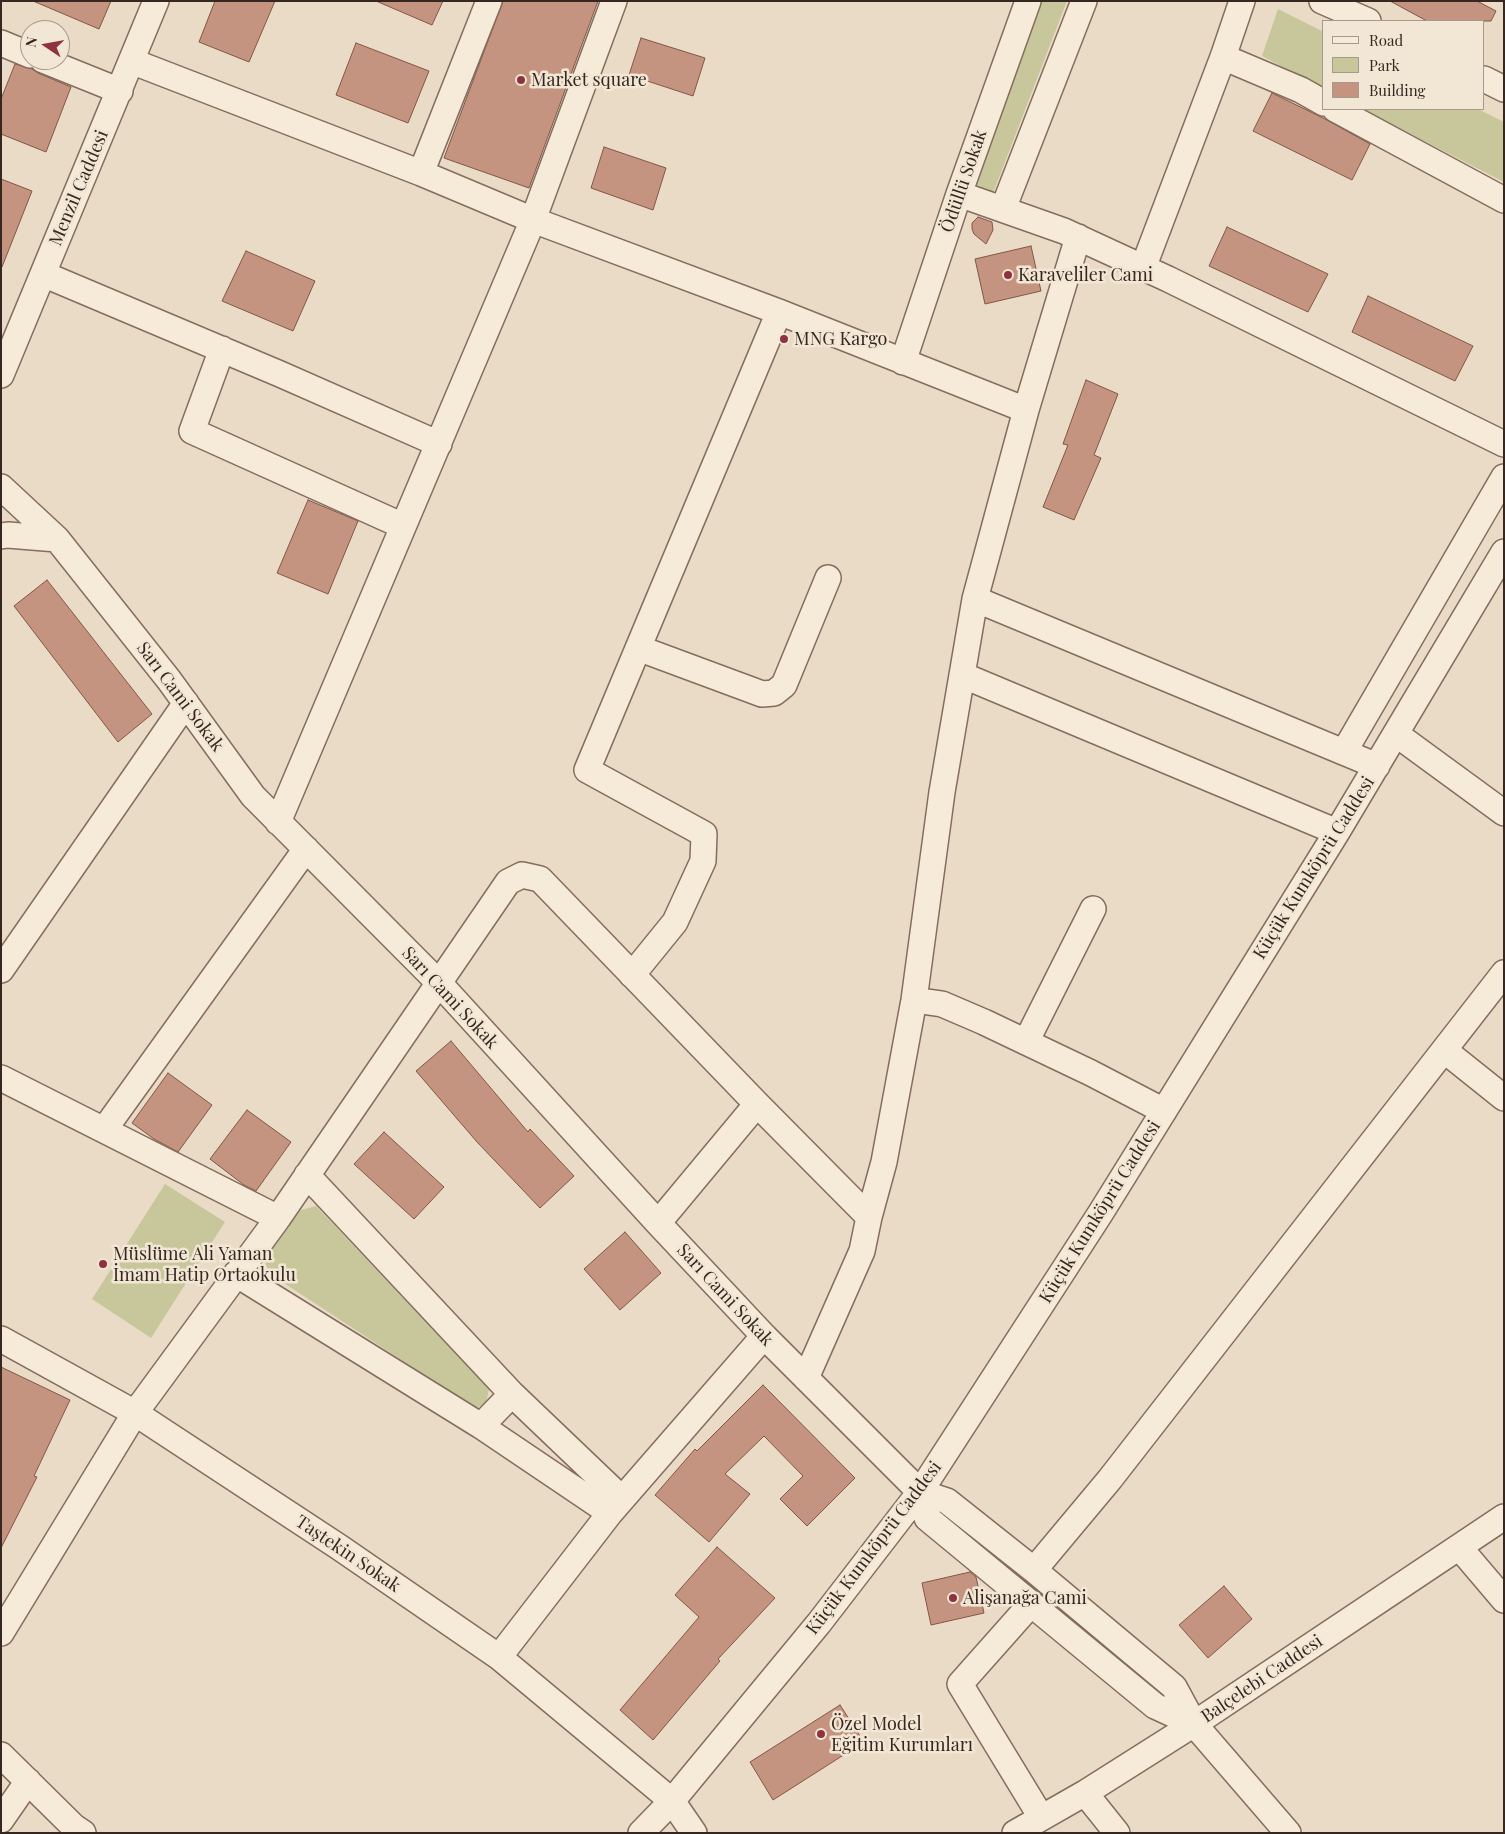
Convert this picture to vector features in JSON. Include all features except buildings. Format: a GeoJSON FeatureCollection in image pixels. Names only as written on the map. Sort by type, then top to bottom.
{"type":"FeatureCollection","features":[{"type":"Feature","properties":{"kind":"street","name":"Menzil Caddesi"},"geometry":{"type":"LineString","coordinates":[[1,375],[156,1]]}},
{"type":"Feature","properties":{"kind":"street"},"geometry":{"type":"LineString","coordinates":[[421,173],[489,1]]}},
{"type":"Feature","properties":{"kind":"street"},"geometry":{"type":"LineString","coordinates":[[278,822],[533,220],[614,1]]}},
{"type":"Feature","properties":{"kind":"street","name":"Ödüllü Sokak"},"geometry":{"type":"LineString","coordinates":[[903,362],[958,194],[1028,1]]}},
{"type":"Feature","properties":{"kind":"street"},"geometry":{"type":"LineString","coordinates":[[1003,209],[1084,1]]}},
{"type":"Feature","properties":{"kind":"street"},"geometry":{"type":"LineString","coordinates":[[1144,268],[1242,1]]}},
{"type":"Feature","properties":{"kind":"street"},"geometry":{"type":"LineString","coordinates":[[1337,4],[1366,20]]}},
{"type":"Feature","properties":{"kind":"street"},"geometry":{"type":"LineString","coordinates":[[1,43],[20,51]]}},
{"type":"Feature","properties":{"kind":"street"},"geometry":{"type":"LineString","coordinates":[[1222,57],[1300,90],[1322,102]]}},
{"type":"Feature","properties":{"kind":"street"},"geometry":{"type":"LineString","coordinates":[[131,61],[421,173],[533,220],[779,312],[1026,410]]}},
{"type":"Feature","properties":{"kind":"street"},"geometry":{"type":"LineString","coordinates":[[69,70],[120,90]]}},
{"type":"Feature","properties":{"kind":"street"},"geometry":{"type":"LineString","coordinates":[[1485,80],[1504,89]]}},
{"type":"Feature","properties":{"kind":"street"},"geometry":{"type":"LineString","coordinates":[[1337,110],[1504,200]]}},
{"type":"Feature","properties":{"kind":"street"},"geometry":{"type":"LineString","coordinates":[[958,194],[1078,238],[1144,268],[1504,444]]}},
{"type":"Feature","properties":{"kind":"street"},"geometry":{"type":"LineString","coordinates":[[806,1378],[862,1251],[884,1162],[914,1000],[942,792],[975,599],[1026,410],[1078,238]]}},
{"type":"Feature","properties":{"kind":"street"},"geometry":{"type":"LineString","coordinates":[[42,274],[222,349],[439,444]]}},
{"type":"Feature","properties":{"kind":"street"},"geometry":{"type":"LineString","coordinates":[[632,975],[675,922],[703,861],[704,834],[587,770],[779,312]]}},
{"type":"Feature","properties":{"kind":"street"},"geometry":{"type":"LineString","coordinates":[[222,349],[192,431],[403,526]]}},
{"type":"Feature","properties":{"kind":"street"},"geometry":{"type":"LineString","coordinates":[[1344,752],[1504,477]]}},
{"type":"Feature","properties":{"kind":"street","name":"Sarı Cami Sokak"},"geometry":{"type":"LineString","coordinates":[[1,487],[57,539],[186,703],[253,796],[439,983],[764,1336],[920,1492],[947,1501],[1034,1570],[1174,1687],[1194,1724],[1288,1833]]}},
{"type":"Feature","properties":{"kind":"street"},"geometry":{"type":"LineString","coordinates":[[1,536],[57,539]]}},
{"type":"Feature","properties":{"kind":"street","name":"Küçük Kumköprü Caddesi"},"geometry":{"type":"LineString","coordinates":[[641,1833],[672,1801],[819,1623],[920,1492],[1100,1214],[1338,832],[1504,552]]}},
{"type":"Feature","properties":{"kind":"street"},"geometry":{"type":"LineString","coordinates":[[638,648],[762,694],[774,693],[784,685],[828,578]]}},
{"type":"Feature","properties":{"kind":"street"},"geometry":{"type":"LineString","coordinates":[[975,599],[1377,766]]}},
{"type":"Feature","properties":{"kind":"street"},"geometry":{"type":"LineString","coordinates":[[962,675],[1338,832]]}},
{"type":"Feature","properties":{"kind":"street"},"geometry":{"type":"LineString","coordinates":[[2,967],[186,703]]}},
{"type":"Feature","properties":{"kind":"street"},"geometry":{"type":"LineString","coordinates":[[1396,734],[1504,813]]}},
{"type":"Feature","properties":{"kind":"street"},"geometry":{"type":"LineString","coordinates":[[104,1130],[306,849]]}},
{"type":"Feature","properties":{"kind":"street"},"geometry":{"type":"LineString","coordinates":[[1,1633],[135,1413],[278,1218],[508,882],[522,875],[540,879],[757,1104],[870,1217]]}},
{"type":"Feature","properties":{"kind":"street"},"geometry":{"type":"LineString","coordinates":[[1026,1042],[1093,908]]}},
{"type":"Feature","properties":{"kind":"street"},"geometry":{"type":"LineString","coordinates":[[1034,1570],[1110,1479],[1504,973]]}},
{"type":"Feature","properties":{"kind":"street"},"geometry":{"type":"LineString","coordinates":[[914,1000],[942,1004],[1026,1042],[1164,1111]]}},
{"type":"Feature","properties":{"kind":"street"},"geometry":{"type":"LineString","coordinates":[[1444,1050],[1504,1098]]}},
{"type":"Feature","properties":{"kind":"street"},"geometry":{"type":"LineString","coordinates":[[1,1078],[278,1218]]}},
{"type":"Feature","properties":{"kind":"street"},"geometry":{"type":"LineString","coordinates":[[658,1223],[757,1104]]}},
{"type":"Feature","properties":{"kind":"street"},"geometry":{"type":"LineString","coordinates":[[307,1175],[616,1506]]}},
{"type":"Feature","properties":{"kind":"street"},"geometry":{"type":"LineString","coordinates":[[236,1274],[481,1426],[616,1506]]}},
{"type":"Feature","properties":{"kind":"street"},"geometry":{"type":"LineString","coordinates":[[499,1657],[616,1506],[764,1336]]}},
{"type":"Feature","properties":{"kind":"street","name":"Taştekin Sokak"},"geometry":{"type":"LineString","coordinates":[[1,1339],[135,1413],[339,1547],[499,1657],[672,1801],[694,1833]]}},
{"type":"Feature","properties":{"kind":"street"},"geometry":{"type":"LineString","coordinates":[[481,1426],[512,1394]]}},
{"type":"Feature","properties":{"kind":"street","name":"Sarı Cami Sokak"},"geometry":{"type":"LineString","coordinates":[[920,1492],[927,1518],[1155,1706],[1194,1724]]}},
{"type":"Feature","properties":{"kind":"street","name":"Balçelebi Caddesi"},"geometry":{"type":"LineString","coordinates":[[1015,1833],[1194,1724],[1504,1517]]}},
{"type":"Feature","properties":{"kind":"street"},"geometry":{"type":"LineString","coordinates":[[1459,1547],[1504,1600]]}},
{"type":"Feature","properties":{"kind":"street"},"geometry":{"type":"LineString","coordinates":[[1031,1604],[960,1684],[1041,1817]]}},
{"type":"Feature","properties":{"kind":"street"},"geometry":{"type":"LineString","coordinates":[[1,1755],[74,1827],[83,1833]]}},
{"type":"Feature","properties":{"kind":"street"},"geometry":{"type":"LineString","coordinates":[[1,1820],[28,1781]]}},
{"type":"Feature","properties":{"kind":"street"},"geometry":{"type":"LineString","coordinates":[[1085,1792],[1117,1833]]}},
{"type":"Feature","properties":{"kind":"green space"},"geometry":{"type":"Polygon","coordinates":[[[1041,1],[1067,1],[993,193],[979,192],[977,185],[1041,1]]]}},
{"type":"Feature","properties":{"kind":"green space"},"geometry":{"type":"Polygon","coordinates":[[[1278,9],[1322,31],[1322,88],[1262,56],[1278,9]]]}},
{"type":"Feature","properties":{"kind":"green space"},"geometry":{"type":"Polygon","coordinates":[[[1364,110],[1480,110],[1504,122],[1504,182],[1364,110]]]}},
{"type":"Feature","properties":{"kind":"green space"},"geometry":{"type":"Polygon","coordinates":[[[165,1184],[225,1222],[151,1338],[92,1299],[165,1184]]]}},
{"type":"Feature","properties":{"kind":"green space"},"geometry":{"type":"Polygon","coordinates":[[[316,1206],[489,1389],[486,1404],[475,1408],[270,1274],[263,1258],[301,1210],[316,1206]]]}},
{"type":"Feature","properties":{"kind":"place","name":"Market square"},"geometry":{"type":"Point","coordinates":[521,80]}},
{"type":"Feature","properties":{"kind":"place","name":"Karaveliler Cami"},"geometry":{"type":"Point","coordinates":[1008,275]}},
{"type":"Feature","properties":{"kind":"place","name":"MNG Kargo"},"geometry":{"type":"Point","coordinates":[784,339]}},
{"type":"Feature","properties":{"kind":"place","name":"Müslüme Ali Yaman İmam Hatip Ortaokulu"},"geometry":{"type":"Point","coordinates":[103,1264]}},
{"type":"Feature","properties":{"kind":"place","name":"Alişanağa Cami"},"geometry":{"type":"Point","coordinates":[953,1598]}},
{"type":"Feature","properties":{"kind":"place","name":"Özel Model Eğitim Kurumları"},"geometry":{"type":"Point","coordinates":[821,1734]}}]}
